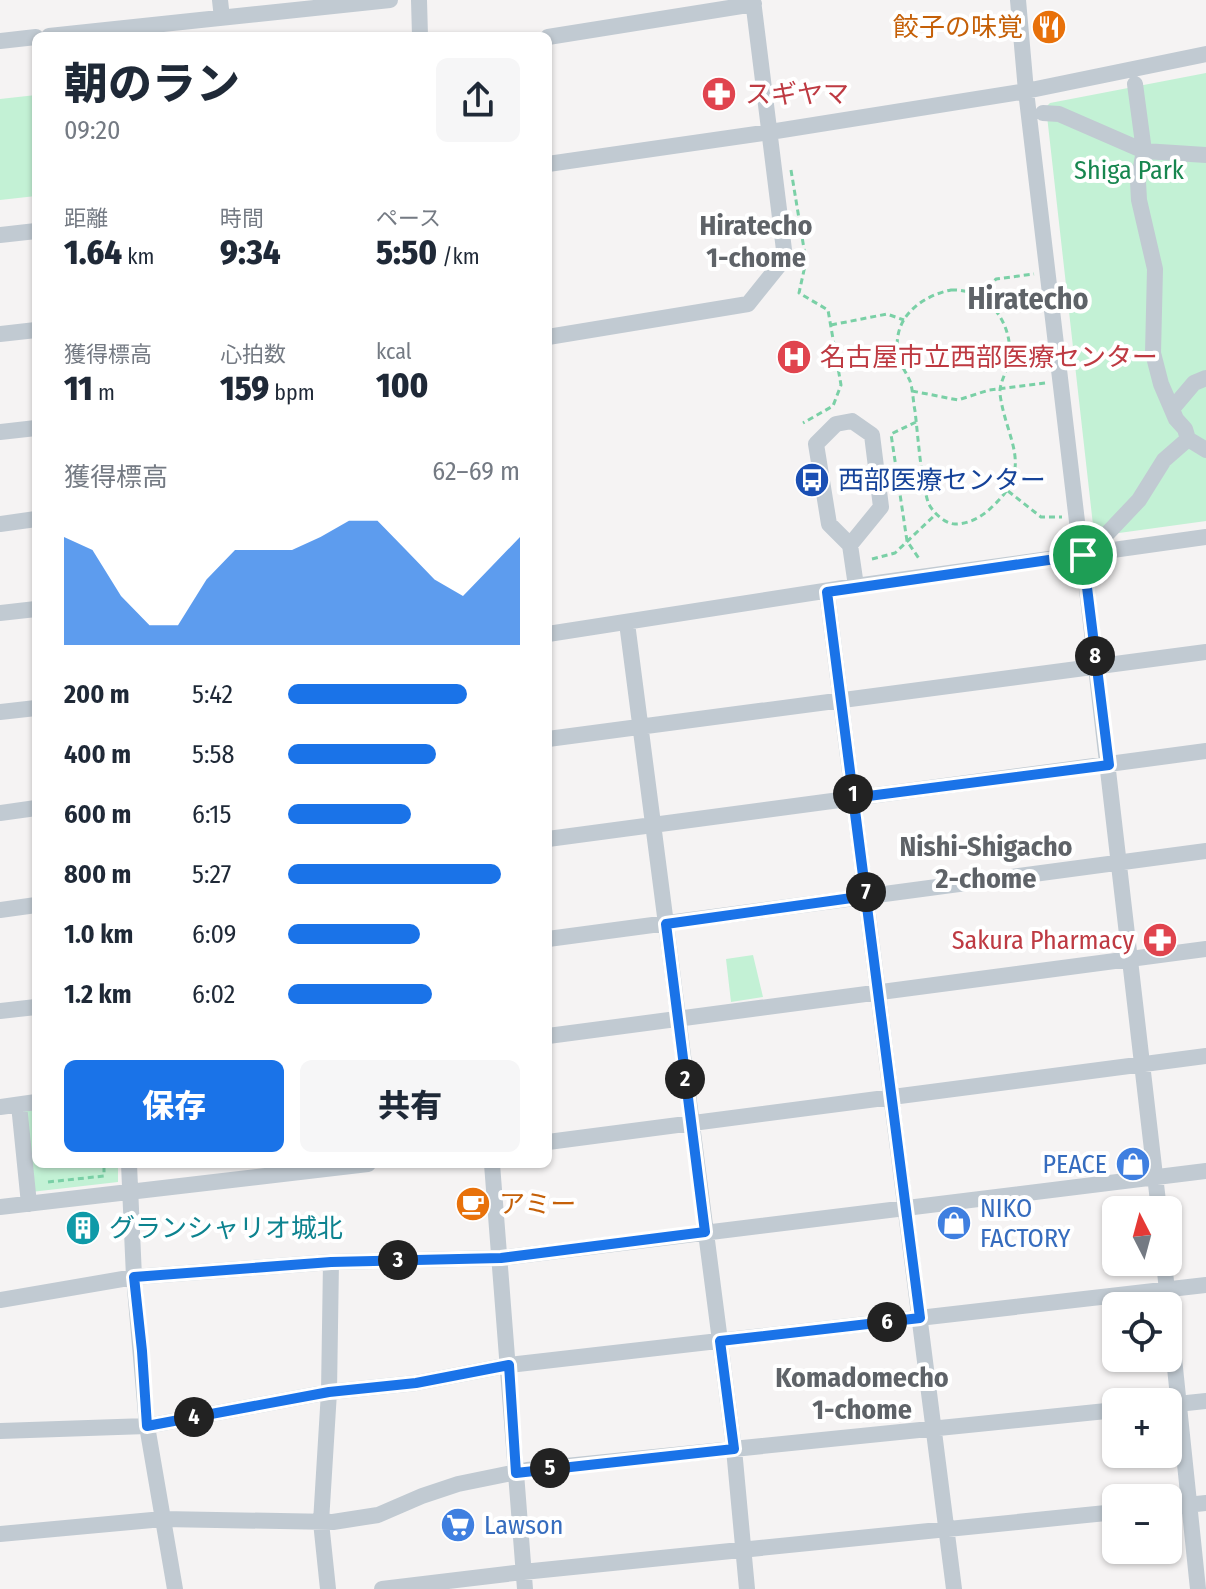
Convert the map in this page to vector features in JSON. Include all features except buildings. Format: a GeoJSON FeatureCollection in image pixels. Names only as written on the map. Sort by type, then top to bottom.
{"type":"FeatureCollection","features":[{"type":"Feature","properties":{"kind":"street"},"geometry":{"type":"LineString","coordinates":[[220,0],[222,18]]}},
{"type":"Feature","properties":{"kind":"street"},"geometry":{"type":"LineString","coordinates":[[115,32],[390,0]]}},
{"type":"Feature","properties":{"kind":"street"},"geometry":{"type":"LineString","coordinates":[[419,0],[420,32]]}},
{"type":"Feature","properties":{"kind":"street"},"geometry":{"type":"LineString","coordinates":[[1018,0],[1026,91],[1109,765],[1157,1196]]}},
{"type":"Feature","properties":{"kind":"street"},"geometry":{"type":"LineString","coordinates":[[552,36],[754,2],[785,258],[748,304],[552,336]]}},
{"type":"Feature","properties":{"kind":"street"},"geometry":{"type":"LineString","coordinates":[[0,41],[32,37]]}},
{"type":"Feature","properties":{"kind":"street"},"geometry":{"type":"LineString","coordinates":[[552,163],[1026,91],[1206,54]]}},
{"type":"Feature","properties":{"kind":"street"},"geometry":{"type":"LineString","coordinates":[[1135,84],[1144,151],[1138,182],[1141,210],[1155,269],[1153,353],[1161,384],[1176,419],[1185,429],[1188,439],[1206,450]]}},
{"type":"Feature","properties":{"kind":"street"},"geometry":{"type":"LineString","coordinates":[[1043,113],[1059,114],[1144,151],[1206,155]]}},
{"type":"Feature","properties":{"kind":"street"},"geometry":{"type":"LineString","coordinates":[[0,235],[32,231]]}},
{"type":"Feature","properties":{"kind":"street"},"geometry":{"type":"LineString","coordinates":[[0,334],[32,330]]}},
{"type":"Feature","properties":{"kind":"street"},"geometry":{"type":"LineString","coordinates":[[1172,409],[1194,383],[1206,378]]}},
{"type":"Feature","properties":{"kind":"street"},"geometry":{"type":"LineString","coordinates":[[850,545],[881,507],[872,435],[852,421],[836,424],[816,444],[829,524],[850,545],[856,586]]}},
{"type":"Feature","properties":{"kind":"street"},"geometry":{"type":"LineString","coordinates":[[0,432],[32,428]]}},
{"type":"Feature","properties":{"kind":"street"},"geometry":{"type":"LineString","coordinates":[[1103,538],[1139,500],[1164,460],[1188,439]]}},
{"type":"Feature","properties":{"kind":"street"},"geometry":{"type":"LineString","coordinates":[[0,524],[32,520]]}},
{"type":"Feature","properties":{"kind":"street"},"geometry":{"type":"LineString","coordinates":[[552,633],[856,586],[1206,537]]}},
{"type":"Feature","properties":{"kind":"street"},"geometry":{"type":"LineString","coordinates":[[827,592],[954,1589]]}},
{"type":"Feature","properties":{"kind":"street"},"geometry":{"type":"LineString","coordinates":[[0,613],[32,609]]}},
{"type":"Feature","properties":{"kind":"street"},"geometry":{"type":"LineString","coordinates":[[627,623],[734,1449],[747,1589]]}},
{"type":"Feature","properties":{"kind":"street"},"geometry":{"type":"LineString","coordinates":[[552,738],[1206,652]]}},
{"type":"Feature","properties":{"kind":"street"},"geometry":{"type":"LineString","coordinates":[[0,712],[32,708]]}},
{"type":"Feature","properties":{"kind":"street"},"geometry":{"type":"LineString","coordinates":[[552,838],[1206,751]]}},
{"type":"Feature","properties":{"kind":"street"},"geometry":{"type":"LineString","coordinates":[[0,813],[32,809]]}},
{"type":"Feature","properties":{"kind":"street"},"geometry":{"type":"LineString","coordinates":[[552,938],[1206,851]]}},
{"type":"Feature","properties":{"kind":"street"},"geometry":{"type":"LineString","coordinates":[[0,910],[32,906]]}},
{"type":"Feature","properties":{"kind":"street"},"geometry":{"type":"LineString","coordinates":[[552,1035],[1206,949]]}},
{"type":"Feature","properties":{"kind":"street"},"geometry":{"type":"LineString","coordinates":[[0,1011],[32,1007]]}},
{"type":"Feature","properties":{"kind":"street"},"geometry":{"type":"LineString","coordinates":[[552,1141],[1206,1056]]}},
{"type":"Feature","properties":{"kind":"street"},"geometry":{"type":"LineString","coordinates":[[0,1107],[32,1103]]}},
{"type":"Feature","properties":{"kind":"street"},"geometry":{"type":"LineString","coordinates":[[19,1105],[29,1204]]}},
{"type":"Feature","properties":{"kind":"street"},"geometry":{"type":"LineString","coordinates":[[129,1168],[134,1277],[147,1426],[175,1589]]}},
{"type":"Feature","properties":{"kind":"street"},"geometry":{"type":"LineString","coordinates":[[0,1207],[334,1168]]}},
{"type":"Feature","properties":{"kind":"street"},"geometry":{"type":"LineString","coordinates":[[492,1168],[525,1589]]}},
{"type":"Feature","properties":{"kind":"street"},"geometry":{"type":"LineString","coordinates":[[0,1300],[134,1277],[331,1262],[501,1258],[1206,1171]]}},
{"type":"Feature","properties":{"kind":"street"},"geometry":{"type":"LineString","coordinates":[[328,1589],[321,1522],[329,1392],[331,1262]]}},
{"type":"Feature","properties":{"kind":"street"},"geometry":{"type":"LineString","coordinates":[[1165,1276],[1172,1388]]}},
{"type":"Feature","properties":{"kind":"street"},"geometry":{"type":"LineString","coordinates":[[0,1431],[147,1426],[329,1392],[416,1383],[509,1365],[1206,1285]]}},
{"type":"Feature","properties":{"kind":"street"},"geometry":{"type":"LineString","coordinates":[[1182,1403],[1206,1401]]}},
{"type":"Feature","properties":{"kind":"street"},"geometry":{"type":"LineString","coordinates":[[0,1534],[163,1519],[321,1522],[378,1515],[458,1484],[516,1473],[1102,1411]]}},
{"type":"Feature","properties":{"kind":"street"},"geometry":{"type":"LineString","coordinates":[[1182,1440],[1198,1504],[1198,1589]]}},
{"type":"Feature","properties":{"kind":"street"},"geometry":{"type":"LineString","coordinates":[[382,1589],[1102,1513]]}},
{"type":"Feature","properties":{"kind":"path"},"geometry":{"type":"LineString","coordinates":[[786,161],[793,174],[806,261],[799,293],[828,310],[841,385],[833,406],[803,423]]}},
{"type":"Feature","properties":{"kind":"path"},"geometry":{"type":"LineString","coordinates":[[982,296],[996,279],[1034,274]]}},
{"type":"Feature","properties":{"kind":"path"},"geometry":{"type":"LineString","coordinates":[[961,290],[982,296],[997,311],[1006,332],[1010,358],[999,390],[1017,457],[1016,473],[1008,491],[992,508],[975,520],[953,524],[928,504],[912,391],[898,353],[904,320],[920,301],[939,293],[961,290]]}},
{"type":"Feature","properties":{"kind":"path"},"geometry":{"type":"LineString","coordinates":[[831,325],[887,314],[904,320]]}},
{"type":"Feature","properties":{"kind":"path"},"geometry":{"type":"LineString","coordinates":[[912,391],[958,400],[1047,383]]}},
{"type":"Feature","properties":{"kind":"path"},"geometry":{"type":"LineString","coordinates":[[916,422],[891,434],[907,541],[912,552],[923,563]]}},
{"type":"Feature","properties":{"kind":"path"},"geometry":{"type":"LineString","coordinates":[[1008,491],[1041,517],[1062,517]]}},
{"type":"Feature","properties":{"kind":"path"},"geometry":{"type":"LineString","coordinates":[[872,559],[895,553],[937,513]]}},
{"type":"Feature","properties":{"kind":"path"},"geometry":{"type":"LineString","coordinates":[[43,1173],[48,1182],[104,1176],[104,1168]]}},
{"type":"Feature","properties":{"kind":"green space","name":"Shiga Park"},"geometry":{"type":"Polygon","coordinates":[[[1206,73],[1206,521],[1119,533],[1093,525],[1046,107],[1050,103],[1206,73]]]}},
{"type":"Feature","properties":{"kind":"green space"},"geometry":{"type":"Polygon","coordinates":[[[32,95],[32,196],[0,200],[0,99],[32,95]]]}},
{"type":"Feature","properties":{"kind":"green space"},"geometry":{"type":"Polygon","coordinates":[[[753,955],[763,997],[731,1002],[726,959],[753,955]]]}},
{"type":"Feature","properties":{"kind":"green space"},"geometry":{"type":"Polygon","coordinates":[[[32,1110],[32,1168],[118,1168],[118,1182],[31,1192],[24,1111],[32,1110]]]}},
{"type":"Feature","properties":{"kind":"place","name":"餃子の味覚"},"geometry":{"type":"Point","coordinates":[1049,27]}},
{"type":"Feature","properties":{"kind":"place","name":"スギヤマ"},"geometry":{"type":"Point","coordinates":[719,94]}},
{"type":"Feature","properties":{"kind":"place","name":"名古屋市立西部医療センター"},"geometry":{"type":"Point","coordinates":[794,357]}},
{"type":"Feature","properties":{"kind":"place","name":"西部医療センター"},"geometry":{"type":"Point","coordinates":[812,480]}},
{"type":"Feature","properties":{"kind":"place","name":"Sakura Pharmacy"},"geometry":{"type":"Point","coordinates":[1160,940]}},
{"type":"Feature","properties":{"kind":"place","name":"PEACE"},"geometry":{"type":"Point","coordinates":[1133,1164]}},
{"type":"Feature","properties":{"kind":"place","name":"アミー"},"geometry":{"type":"Point","coordinates":[473,1204]}},
{"type":"Feature","properties":{"kind":"place","name":"NIKO FACTORY"},"geometry":{"type":"Point","coordinates":[954,1223]}},
{"type":"Feature","properties":{"kind":"place","name":"グランシャリオ城北"},"geometry":{"type":"Point","coordinates":[83,1228]}},
{"type":"Feature","properties":{"kind":"place","name":"Lawson"},"geometry":{"type":"Point","coordinates":[458,1525]}},
{"type":"Feature","properties":{"kind":"district","name":"Hiratecho 1-chome"},"geometry":{"type":"Point","coordinates":[756,241]}},
{"type":"Feature","properties":{"kind":"district","name":"Hiratecho"},"geometry":{"type":"Point","coordinates":[1028,299]}},
{"type":"Feature","properties":{"kind":"district","name":"Nishi-Shigacho 2-chome"},"geometry":{"type":"Point","coordinates":[986,862]}},
{"type":"Feature","properties":{"kind":"district","name":"Komadomecho 1-chome"},"geometry":{"type":"Point","coordinates":[862,1393]}},
{"type":"Feature","properties":{"kind":"route"},"geometry":{"type":"LineString","coordinates":[[1083,555],[827,592],[841,701],[866,896],[666,924],[705,1232],[501,1258],[331,1262],[134,1277],[147,1426],[329,1392],[416,1383],[509,1365],[516,1473],[734,1449],[720,1341],[920,1318],[866,896],[853,798],[1109,765],[1083,555]]}}]}
